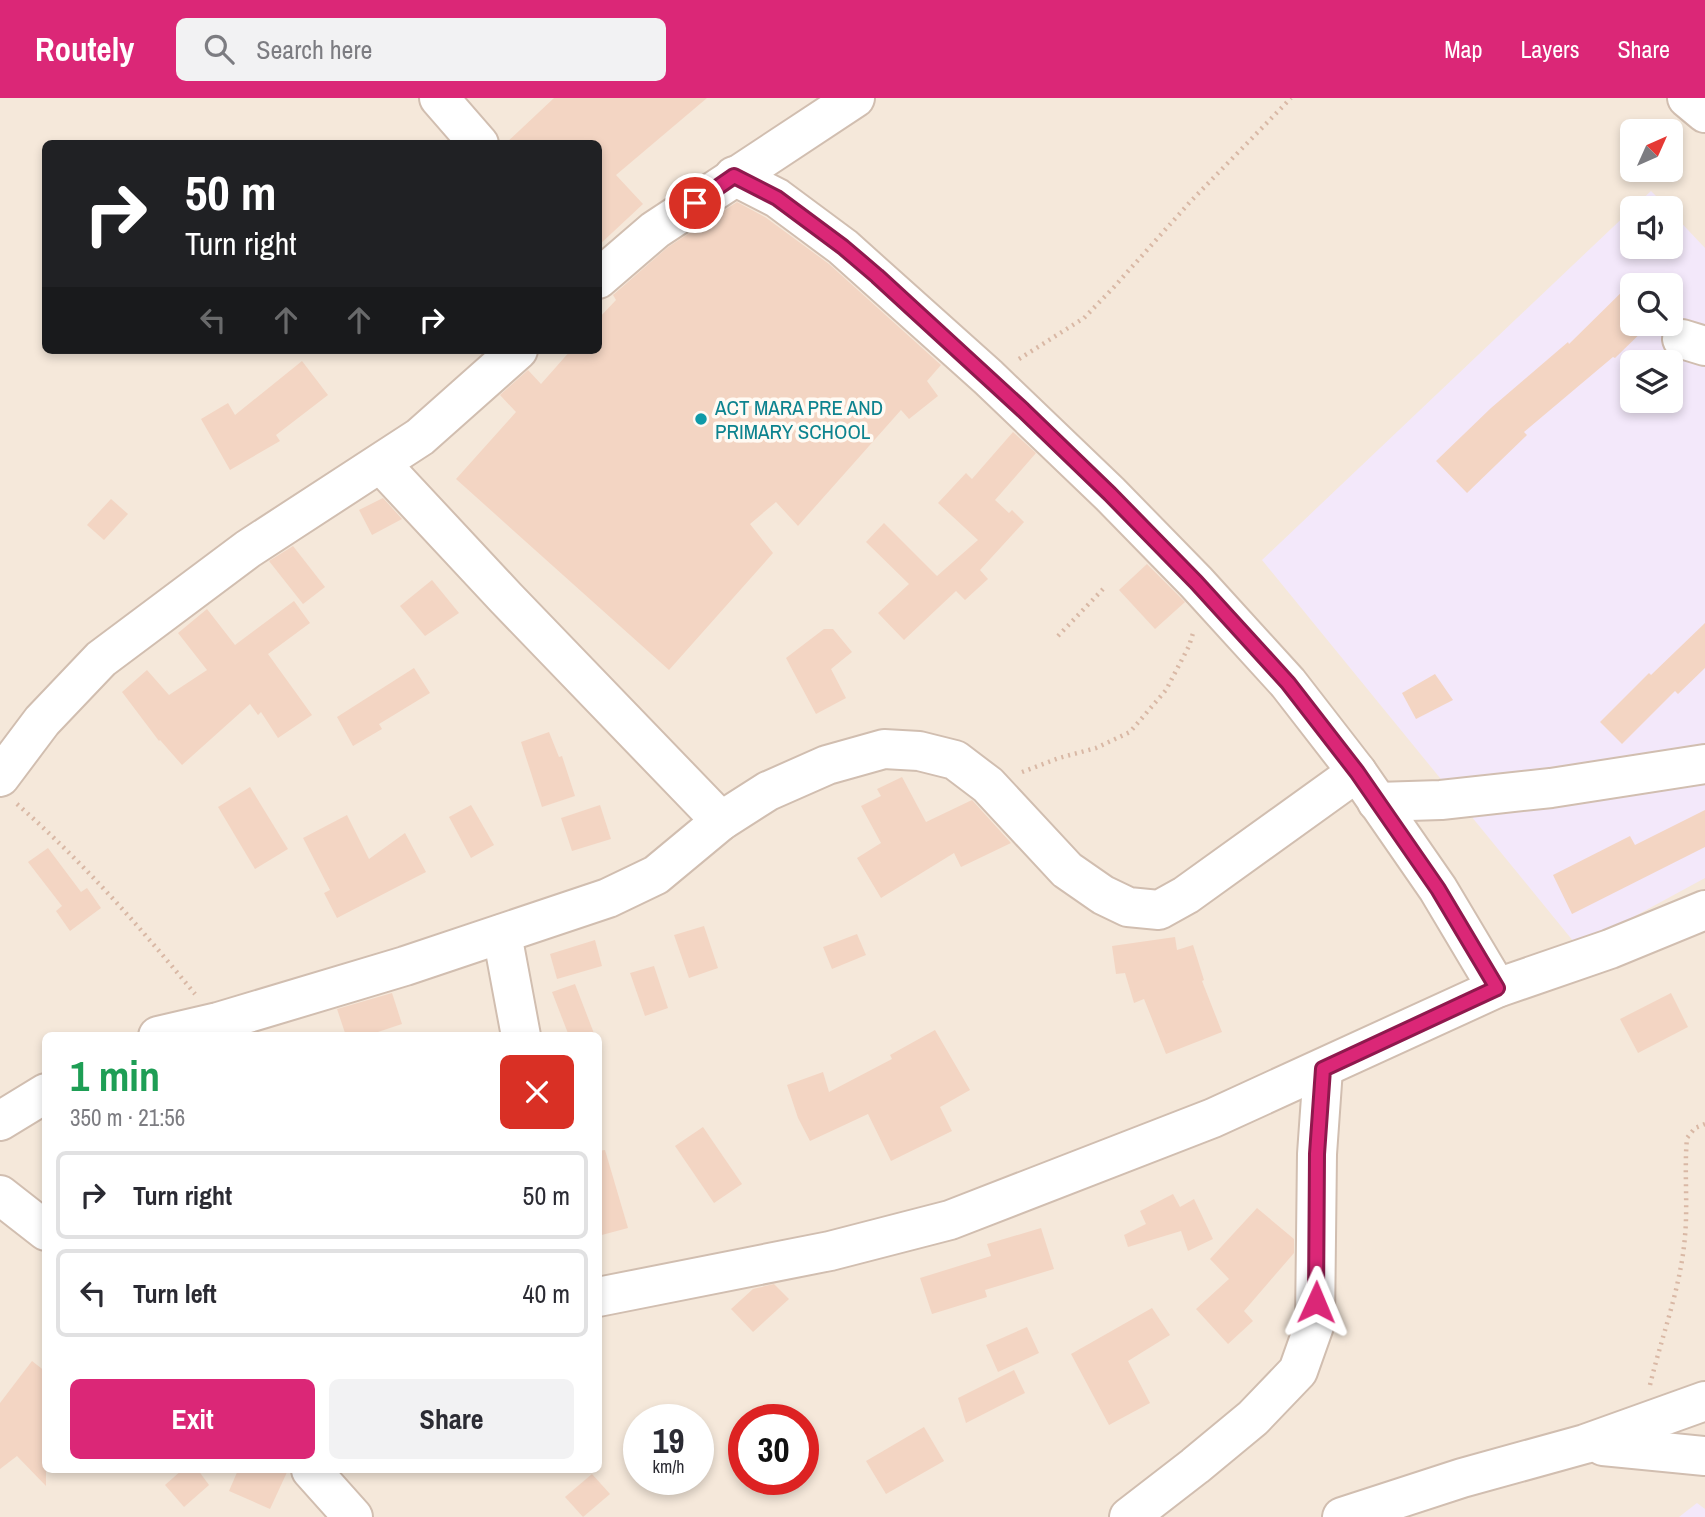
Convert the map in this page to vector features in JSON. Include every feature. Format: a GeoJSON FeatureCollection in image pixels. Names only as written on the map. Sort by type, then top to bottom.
{"type":"FeatureCollection","features":[{"type":"Feature","properties":{"kind":"street"},"geometry":{"type":"LineString","coordinates":[[439,98],[476,140]]}},
{"type":"Feature","properties":{"kind":"street"},"geometry":{"type":"LineString","coordinates":[[602,276],[655,230],[855,98]]}},
{"type":"Feature","properties":{"kind":"street"},"geometry":{"type":"LineString","coordinates":[[1687,98],[1705,113]]}},
{"type":"Feature","properties":{"kind":"street"},"geometry":{"type":"LineString","coordinates":[[734,176],[777,198],[843,247],[988,377],[1110,494],[1196,582],[1288,683],[1367,787],[1438,889],[1497,988]]}},
{"type":"Feature","properties":{"kind":"street"},"geometry":{"type":"LineString","coordinates":[[4,787],[42,721],[101,659],[248,549],[419,437],[513,354]]}},
{"type":"Feature","properties":{"kind":"street"},"geometry":{"type":"LineString","coordinates":[[381,464],[506,598],[722,821]]}},
{"type":"Feature","properties":{"kind":"street"},"geometry":{"type":"LineString","coordinates":[[175,1032],[218,1022],[405,966],[608,898],[656,875],[722,821],[768,792],[828,765],[884,749],[919,751],[955,760],[988,785],[1067,870],[1103,895],[1128,907],[1159,910],[1367,787],[1441,800],[1705,764]]}},
{"type":"Feature","properties":{"kind":"street"},"geometry":{"type":"LineString","coordinates":[[602,1296],[831,1251],[950,1220],[1213,1118],[1497,988],[1610,950],[1705,910]]}},
{"type":"Feature","properties":{"kind":"street"},"geometry":{"type":"LineString","coordinates":[[502,934],[520,1032]]}},
{"type":"Feature","properties":{"kind":"street"},"geometry":{"type":"LineString","coordinates":[[1129,1517],[1253,1418],[1298,1371],[1315,1323],[1317,1154],[1323,1069]]}},
{"type":"Feature","properties":{"kind":"street"},"geometry":{"type":"LineString","coordinates":[[0,1121],[42,1095]]}},
{"type":"Feature","properties":{"kind":"street"},"geometry":{"type":"LineString","coordinates":[[0,1195],[42,1228]]}},
{"type":"Feature","properties":{"kind":"street"},"geometry":{"type":"LineString","coordinates":[[1342,1517],[1461,1478],[1585,1444],[1705,1401]]}},
{"type":"Feature","properties":{"kind":"street"},"geometry":{"type":"LineString","coordinates":[[1585,1444],[1705,1456]]}},
{"type":"Feature","properties":{"kind":"street"},"geometry":{"type":"LineString","coordinates":[[314,1473],[353,1517]]}},
{"type":"Feature","properties":{"kind":"path"},"geometry":{"type":"LineString","coordinates":[[988,377],[1084,317],[1291,98]]}},
{"type":"Feature","properties":{"kind":"path"},"geometry":{"type":"LineString","coordinates":[[988,785],[1059,758],[1096,748],[1130,732],[1166,690],[1189,646],[1199,616],[1196,582]]}},
{"type":"Feature","properties":{"kind":"path"},"geometry":{"type":"LineString","coordinates":[[1058,636],[1106,586]]}},
{"type":"Feature","properties":{"kind":"path"},"geometry":{"type":"LineString","coordinates":[[4,787],[142,931],[218,1022]]}},
{"type":"Feature","properties":{"kind":"path"},"geometry":{"type":"LineString","coordinates":[[1641,1426],[1674,1298],[1685,1237],[1687,1138],[1695,1128],[1705,1124]]}},
{"type":"Feature","properties":{"kind":"shaded area"},"geometry":{"type":"Polygon","coordinates":[[[0,98],[1705,98],[1705,1517],[0,1517],[0,98]]]}},
{"type":"Feature","properties":{"kind":"shaded area"},"geometry":{"type":"Polygon","coordinates":[[[1620,220],[1620,259],[1683,259],[1683,225],[1705,248],[1705,878],[1578,947],[1262,560],[1620,220]]]}},
{"type":"Feature","properties":{"kind":"shaded area"},"geometry":{"type":"Polygon","coordinates":[[[1697,1503],[1705,1509],[1705,1517],[1679,1517],[1697,1503]]]}},
{"type":"Feature","properties":{"kind":"building"},"geometry":{"type":"Polygon","coordinates":[[[554,98],[707,98],[616,175],[643,204],[602,242],[602,140],[509,140],[554,98]]]}},
{"type":"Feature","properties":{"kind":"building","name":"ACT MARA PRE AND PRIMARY SCHOOL"},"geometry":{"type":"Polygon","coordinates":[[[737,202],[765,217],[829,264],[941,365],[927,381],[938,396],[909,419],[901,410],[798,526],[776,502],[750,524],[773,553],[669,670],[456,479],[516,412],[500,395],[528,370],[541,384],[567,354],[602,354],[602,315],[616,300],[613,295],[668,247],[737,202]]]}},
{"type":"Feature","properties":{"kind":"building"},"geometry":{"type":"Polygon","coordinates":[[[1620,294],[1620,336],[1638,336],[1620,350],[1615,358],[1524,432],[1527,435],[1467,493],[1436,461],[1491,408],[1568,342],[1569,344],[1620,294]]]}},
{"type":"Feature","properties":{"kind":"building"},"geometry":{"type":"Polygon","coordinates":[[[302,361],[328,395],[276,435],[280,441],[230,470],[201,419],[228,403],[235,415],[302,361]]]}},
{"type":"Feature","properties":{"kind":"building"},"geometry":{"type":"Polygon","coordinates":[[[1013,432],[1036,453],[995,500],[1009,513],[1012,510],[1024,522],[980,570],[988,579],[965,600],[956,591],[904,640],[878,613],[909,584],[866,542],[884,523],[937,576],[978,540],[938,503],[966,473],[972,479],[1013,432]]]}},
{"type":"Feature","properties":{"kind":"building"},"geometry":{"type":"Polygon","coordinates":[[[383,498],[402,519],[372,535],[359,510],[383,498]]]}},
{"type":"Feature","properties":{"kind":"building"},"geometry":{"type":"Polygon","coordinates":[[[111,499],[128,514],[104,540],[87,525],[111,499]]]}},
{"type":"Feature","properties":{"kind":"building"},"geometry":{"type":"Polygon","coordinates":[[[293,546],[325,587],[303,604],[269,561],[293,546]]]}},
{"type":"Feature","properties":{"kind":"building"},"geometry":{"type":"Polygon","coordinates":[[[1147,564],[1185,602],[1155,629],[1119,590],[1147,564]]]}},
{"type":"Feature","properties":{"kind":"building"},"geometry":{"type":"Polygon","coordinates":[[[432,580],[459,613],[425,636],[400,606],[432,580]]]}},
{"type":"Feature","properties":{"kind":"building"},"geometry":{"type":"Polygon","coordinates":[[[294,601],[310,623],[268,654],[312,715],[278,738],[261,712],[258,715],[250,704],[182,765],[159,741],[122,692],[147,670],[169,695],[207,670],[178,633],[207,609],[235,645],[294,601]]]}},
{"type":"Feature","properties":{"kind":"building"},"geometry":{"type":"Polygon","coordinates":[[[1705,623],[1705,668],[1678,694],[1675,691],[1622,744],[1600,722],[1705,623]]]}},
{"type":"Feature","properties":{"kind":"building"},"geometry":{"type":"Polygon","coordinates":[[[824,629],[833,629],[852,652],[831,669],[846,698],[816,714],[786,658],[824,629]]]}},
{"type":"Feature","properties":{"kind":"building"},"geometry":{"type":"Polygon","coordinates":[[[414,668],[430,693],[379,724],[382,729],[353,746],[337,717],[414,668]]]}},
{"type":"Feature","properties":{"kind":"building"},"geometry":{"type":"Polygon","coordinates":[[[1435,674],[1453,700],[1416,719],[1402,693],[1435,674]]]}},
{"type":"Feature","properties":{"kind":"building"},"geometry":{"type":"Polygon","coordinates":[[[549,732],[559,757],[562,756],[575,796],[542,807],[521,742],[549,732]]]}},
{"type":"Feature","properties":{"kind":"building"},"geometry":{"type":"Polygon","coordinates":[[[902,777],[926,822],[972,800],[1011,843],[961,867],[954,853],[881,898],[857,858],[881,843],[861,806],[881,796],[877,789],[902,777]]]}},
{"type":"Feature","properties":{"kind":"building"},"geometry":{"type":"Polygon","coordinates":[[[250,787],[288,849],[255,869],[218,807],[250,787]]]}},
{"type":"Feature","properties":{"kind":"building"},"geometry":{"type":"Polygon","coordinates":[[[471,805],[494,845],[471,858],[449,817],[471,805]]]}},
{"type":"Feature","properties":{"kind":"building"},"geometry":{"type":"Polygon","coordinates":[[[600,805],[611,839],[572,851],[561,818],[600,805]]]}},
{"type":"Feature","properties":{"kind":"building"},"geometry":{"type":"Polygon","coordinates":[[[1705,810],[1705,847],[1572,914],[1553,875],[1630,836],[1635,845],[1705,810]]]}},
{"type":"Feature","properties":{"kind":"building"},"geometry":{"type":"Polygon","coordinates":[[[347,815],[369,859],[405,833],[426,872],[337,918],[324,893],[330,890],[303,838],[347,815]]]}},
{"type":"Feature","properties":{"kind":"building"},"geometry":{"type":"Polygon","coordinates":[[[48,848],[81,892],[87,888],[101,908],[70,931],[56,911],[62,906],[28,862],[48,848]]]}},
{"type":"Feature","properties":{"kind":"building"},"geometry":{"type":"Polygon","coordinates":[[[704,926],[718,968],[689,978],[674,935],[704,926]]]}},
{"type":"Feature","properties":{"kind":"building"},"geometry":{"type":"Polygon","coordinates":[[[857,934],[866,955],[832,969],[823,947],[857,934]]]}},
{"type":"Feature","properties":{"kind":"building"},"geometry":{"type":"Polygon","coordinates":[[[1175,937],[1177,950],[1193,945],[1204,980],[1202,981],[1222,1032],[1166,1054],[1144,999],[1134,1003],[1125,973],[1116,974],[1112,946],[1175,937]]]}},
{"type":"Feature","properties":{"kind":"building"},"geometry":{"type":"Polygon","coordinates":[[[595,940],[602,966],[557,979],[550,954],[595,940]]]}},
{"type":"Feature","properties":{"kind":"building"},"geometry":{"type":"Polygon","coordinates":[[[654,966],[668,1008],[645,1016],[630,973],[654,966]]]}},
{"type":"Feature","properties":{"kind":"building"},"geometry":{"type":"Polygon","coordinates":[[[575,984],[593,1032],[567,1032],[552,992],[575,984]]]}},
{"type":"Feature","properties":{"kind":"building"},"geometry":{"type":"Polygon","coordinates":[[[392,993],[402,1024],[378,1032],[345,1032],[337,1009],[392,993]]]}},
{"type":"Feature","properties":{"kind":"building"},"geometry":{"type":"Polygon","coordinates":[[[1671,993],[1688,1027],[1638,1053],[1620,1019],[1671,993]]]}},
{"type":"Feature","properties":{"kind":"building"},"geometry":{"type":"Polygon","coordinates":[[[935,1030],[970,1090],[940,1107],[952,1131],[891,1161],[868,1114],[810,1141],[798,1118],[787,1085],[823,1072],[829,1092],[892,1059],[890,1055],[935,1030]]]}},
{"type":"Feature","properties":{"kind":"building"},"geometry":{"type":"Polygon","coordinates":[[[703,1127],[742,1184],[714,1203],[675,1146],[703,1127]]]}},
{"type":"Feature","properties":{"kind":"building"},"geometry":{"type":"Polygon","coordinates":[[[602,1150],[605,1150],[628,1228],[602,1235],[602,1150]]]}},
{"type":"Feature","properties":{"kind":"building"},"geometry":{"type":"Polygon","coordinates":[[[1173,1194],[1180,1207],[1194,1199],[1213,1239],[1188,1251],[1181,1231],[1128,1247],[1124,1235],[1146,1224],[1140,1211],[1173,1194]]]}},
{"type":"Feature","properties":{"kind":"building"},"geometry":{"type":"Polygon","coordinates":[[[1257,1208],[1294,1239],[1294,1253],[1244,1311],[1253,1321],[1228,1344],[1196,1309],[1229,1279],[1210,1259],[1257,1208]]]}},
{"type":"Feature","properties":{"kind":"building"},"geometry":{"type":"Polygon","coordinates":[[[1041,1228],[1054,1269],[985,1290],[987,1297],[932,1314],[920,1278],[991,1256],[987,1244],[1041,1228]]]}},
{"type":"Feature","properties":{"kind":"building"},"geometry":{"type":"Polygon","coordinates":[[[774,1284],[789,1299],[753,1332],[731,1309],[753,1289],[774,1284]]]}},
{"type":"Feature","properties":{"kind":"building"},"geometry":{"type":"Polygon","coordinates":[[[1152,1308],[1170,1335],[1128,1361],[1150,1403],[1109,1425],[1071,1354],[1152,1308]]]}},
{"type":"Feature","properties":{"kind":"building"},"geometry":{"type":"Polygon","coordinates":[[[1027,1327],[1039,1353],[998,1372],[986,1345],[1027,1327]]]}},
{"type":"Feature","properties":{"kind":"building"},"geometry":{"type":"Polygon","coordinates":[[[32,1361],[42,1369],[42,1473],[46,1473],[46,1486],[17,1456],[0,1469],[0,1403],[32,1361]]]}},
{"type":"Feature","properties":{"kind":"building"},"geometry":{"type":"Polygon","coordinates":[[[1014,1370],[1025,1393],[966,1423],[958,1398],[1014,1370]]]}},
{"type":"Feature","properties":{"kind":"building"},"geometry":{"type":"Polygon","coordinates":[[[924,1427],[944,1461],[886,1494],[866,1461],[924,1427]]]}},
{"type":"Feature","properties":{"kind":"building"},"geometry":{"type":"Polygon","coordinates":[[[179,1473],[200,1473],[209,1485],[184,1507],[165,1485],[179,1473]]]}},
{"type":"Feature","properties":{"kind":"building"},"geometry":{"type":"Polygon","coordinates":[[[237,1473],[287,1473],[270,1509],[229,1491],[237,1473]]]}},
{"type":"Feature","properties":{"kind":"building"},"geometry":{"type":"Polygon","coordinates":[[[592,1474],[610,1494],[583,1517],[565,1497],[592,1474]]]}},
{"type":"Feature","properties":{"kind":"place","name":"ACT MARA PRE AND PRIMARY SCHOOL"},"geometry":{"type":"Point","coordinates":[701,419]}},
{"type":"Feature","properties":{"kind":"route"},"geometry":{"type":"LineString","coordinates":[[695,203],[734,176],[777,198],[843,247],[910,306],[1110,494],[1196,582],[1288,683],[1357,772],[1438,889],[1497,988],[1323,1069],[1317,1154],[1316,1302]]}}]}
